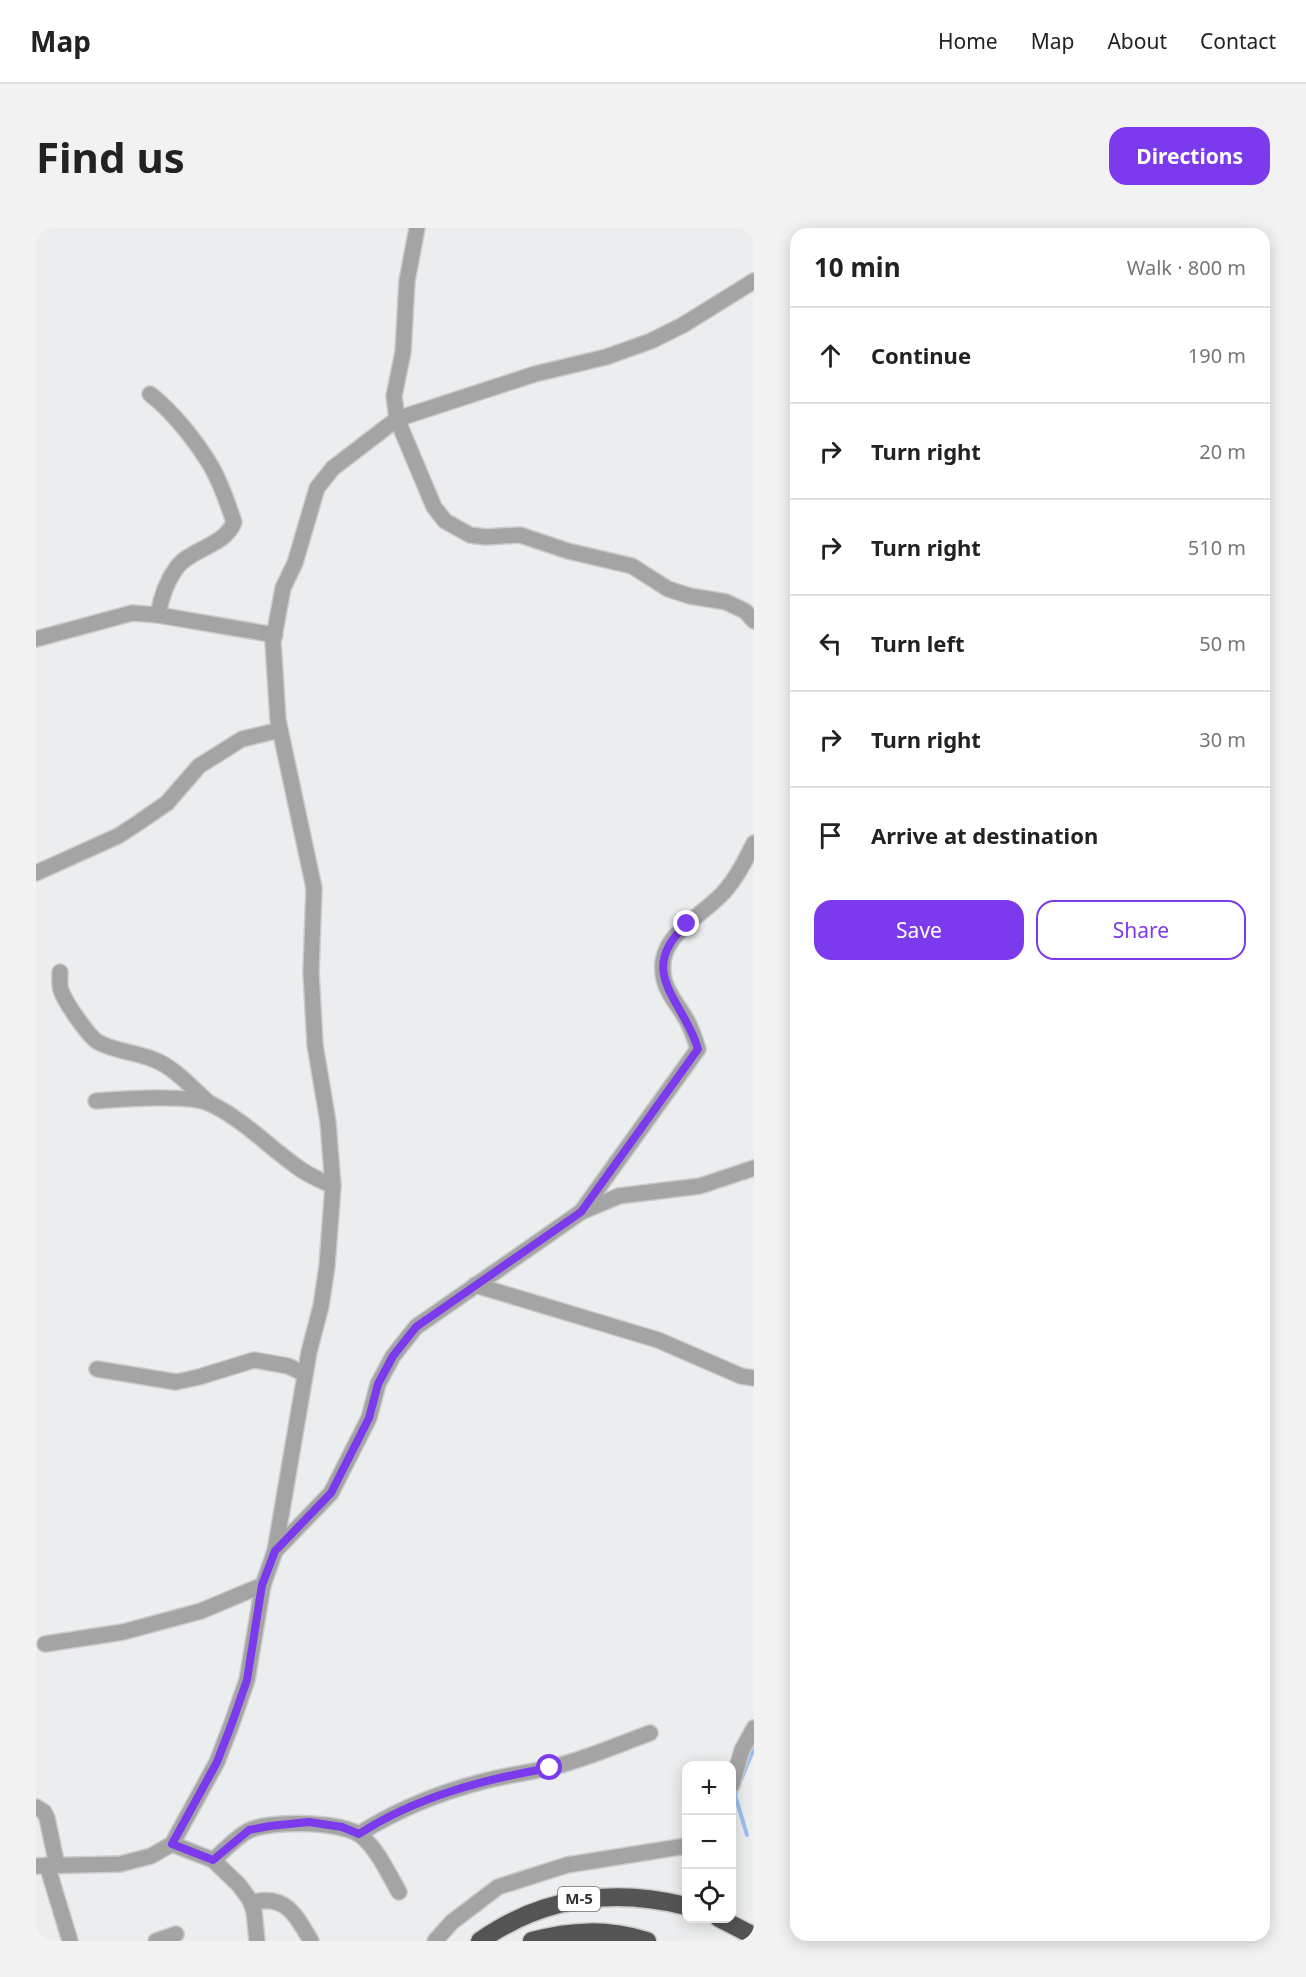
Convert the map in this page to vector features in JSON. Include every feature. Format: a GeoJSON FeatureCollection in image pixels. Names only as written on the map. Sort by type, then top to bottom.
{"type":"FeatureCollection","features":[{"type":"Feature","properties":{"kind":"highway","name":"M-5"},"geometry":{"type":"LineString","coordinates":[[480,1941],[499,1928],[567,1901],[586,1898],[640,1898],[682,1905]]}},
{"type":"Feature","properties":{"kind":"highway"},"geometry":{"type":"LineString","coordinates":[[729,1923],[754,1936]]}},
{"type":"Feature","properties":{"kind":"highway"},"geometry":{"type":"LineString","coordinates":[[532,1941],[571,1932],[589,1931],[647,1941]]}},
{"type":"Feature","properties":{"kind":"street"},"geometry":{"type":"LineString","coordinates":[[417,228],[407,281],[403,352],[394,396],[397,419],[434,507],[446,520],[470,535],[486,537],[520,535],[568,551],[632,566],[668,588],[690,596],[726,602],[745,611],[754,621]]}},
{"type":"Feature","properties":{"kind":"street"},"geometry":{"type":"LineString","coordinates":[[47,1865],[120,1864],[151,1856],[172,1844],[217,1762],[232,1723],[247,1680],[262,1585],[275,1551],[306,1374],[321,1306],[327,1266],[333,1186],[328,1122],[315,1045],[311,972],[314,888],[280,729],[274,677],[275,635],[283,588],[295,563],[317,488],[333,468],[397,419],[535,374],[606,357],[651,341],[683,325],[754,281]]}},
{"type":"Feature","properties":{"kind":"street"},"geometry":{"type":"LineString","coordinates":[[150,394],[180,424],[211,465],[234,522],[230,533],[178,566],[162,594],[158,615]]}},
{"type":"Feature","properties":{"kind":"street"},"geometry":{"type":"LineString","coordinates":[[36,639],[132,613],[158,615],[275,635]]}},
{"type":"Feature","properties":{"kind":"street"},"geometry":{"type":"LineString","coordinates":[[36,873],[103,843],[138,823],[167,803],[199,766],[242,739],[280,729]]}},
{"type":"Feature","properties":{"kind":"street"},"geometry":{"type":"LineString","coordinates":[[581,1212],[698,1049],[686,1018],[664,982],[662,966],[666,952],[676,934],[722,894],[742,868],[754,843]]}},
{"type":"Feature","properties":{"kind":"street"},"geometry":{"type":"LineString","coordinates":[[60,972],[60,988],[65,999],[88,1033],[98,1042],[156,1060],[177,1074],[209,1103],[240,1122],[300,1169],[333,1186]]}},
{"type":"Feature","properties":{"kind":"street"},"geometry":{"type":"LineString","coordinates":[[96,1101],[149,1099],[209,1103]]}},
{"type":"Feature","properties":{"kind":"street"},"geometry":{"type":"LineString","coordinates":[[275,1551],[331,1493],[369,1418],[378,1384],[393,1356],[416,1327],[581,1212],[619,1196],[700,1186],[754,1168]]}},
{"type":"Feature","properties":{"kind":"street"},"geometry":{"type":"LineString","coordinates":[[475,1285],[658,1340],[741,1376],[754,1378]]}},
{"type":"Feature","properties":{"kind":"street"},"geometry":{"type":"LineString","coordinates":[[97,1369],[176,1382],[254,1360],[288,1366],[306,1374]]}},
{"type":"Feature","properties":{"kind":"street"},"geometry":{"type":"LineString","coordinates":[[45,1644],[123,1632],[201,1611],[262,1585]]}},
{"type":"Feature","properties":{"kind":"street"},"geometry":{"type":"LineString","coordinates":[[736,1769],[741,1750],[754,1728]]}},
{"type":"Feature","properties":{"kind":"street"},"geometry":{"type":"LineString","coordinates":[[359,1834],[382,1819],[451,1791],[478,1782],[572,1761],[650,1733]]}},
{"type":"Feature","properties":{"kind":"street"},"geometry":{"type":"LineString","coordinates":[[36,1807],[44,1812],[47,1818],[47,1865],[70,1941]]}},
{"type":"Feature","properties":{"kind":"street"},"geometry":{"type":"LineString","coordinates":[[213,1860],[249,1830],[309,1822],[342,1827],[359,1834],[376,1854],[399,1892]]}},
{"type":"Feature","properties":{"kind":"street"},"geometry":{"type":"LineString","coordinates":[[172,1844],[213,1860],[239,1885],[254,1911],[257,1941]]}},
{"type":"Feature","properties":{"kind":"street"},"geometry":{"type":"LineString","coordinates":[[435,1941],[452,1922],[498,1887],[567,1865],[682,1847]]}},
{"type":"Feature","properties":{"kind":"street"},"geometry":{"type":"LineString","coordinates":[[251,1903],[264,1899],[286,1905],[311,1941]]}},
{"type":"Feature","properties":{"kind":"street"},"geometry":{"type":"LineString","coordinates":[[156,1941],[176,1934]]}},
{"type":"Feature","properties":{"kind":"waterway"},"geometry":{"type":"LineString","coordinates":[[741,1780],[754,1748]]}},
{"type":"Feature","properties":{"kind":"waterway"},"geometry":{"type":"LineString","coordinates":[[738,1787],[735,1795],[747,1835]]}},
{"type":"Feature","properties":{"kind":"route"},"geometry":{"type":"LineString","coordinates":[[550,1768],[478,1782],[451,1791],[382,1819],[359,1834],[342,1827],[309,1822],[270,1826],[249,1830],[213,1860],[172,1844],[217,1762],[232,1723],[247,1680],[262,1585],[275,1551],[331,1493],[369,1418],[378,1384],[393,1356],[416,1327],[581,1212],[698,1049],[686,1018],[664,982],[662,966],[666,952],[676,934],[687,924]]}}]}
